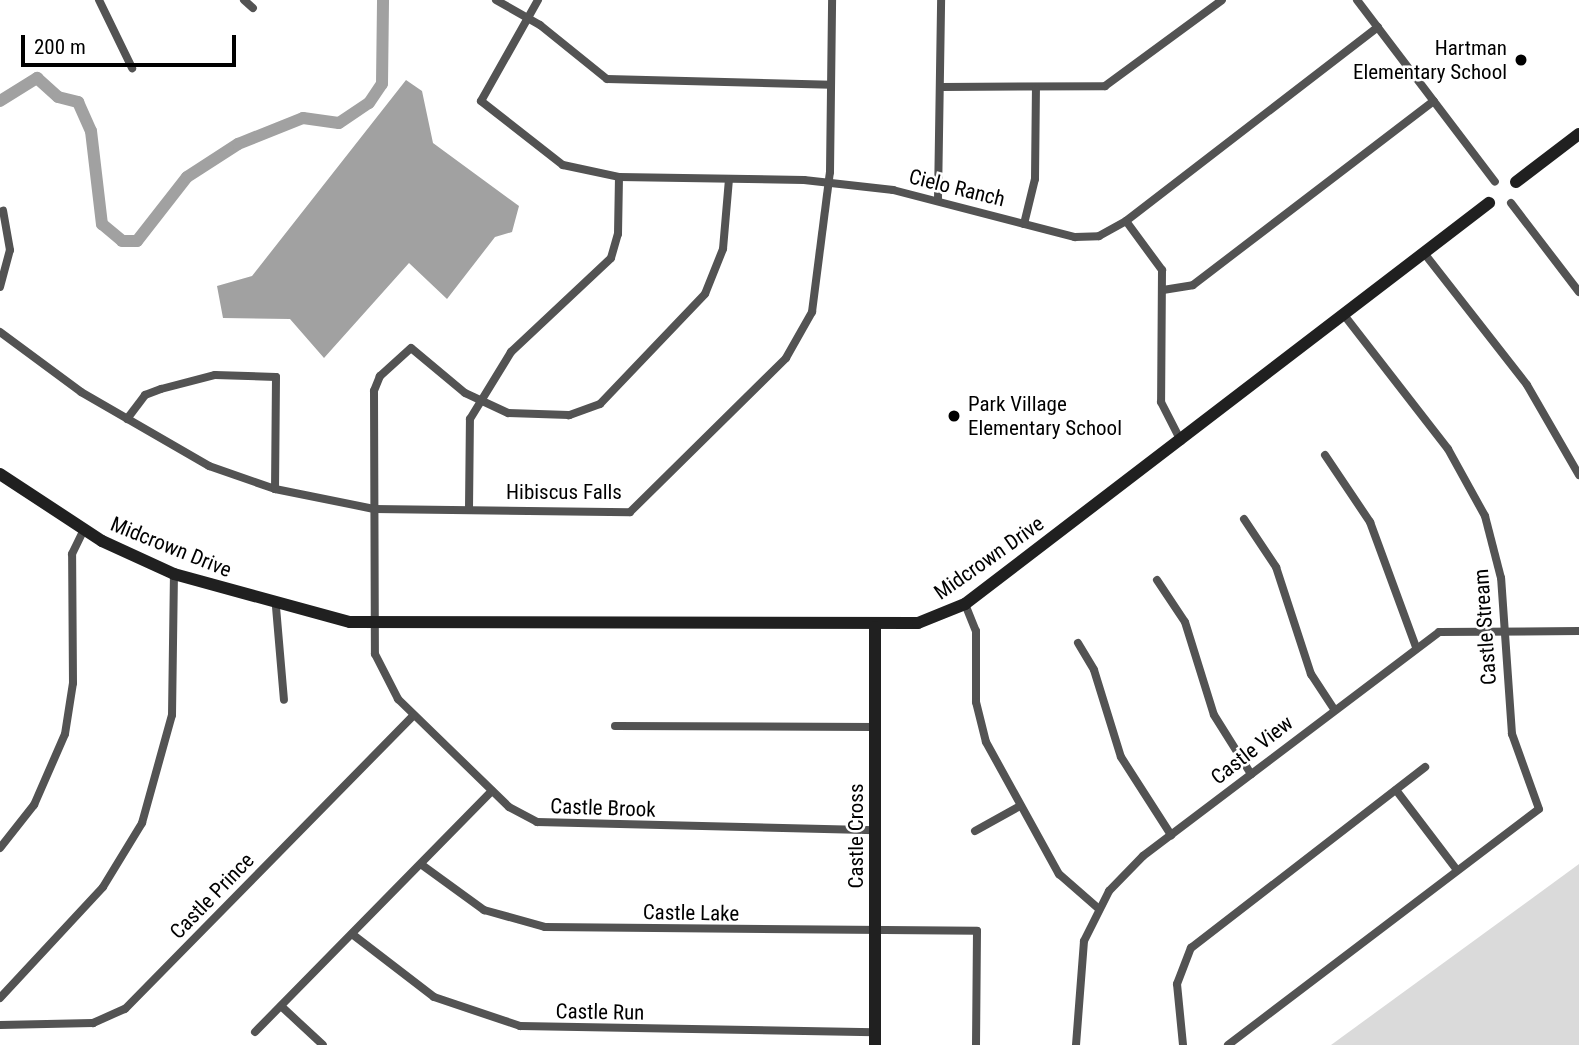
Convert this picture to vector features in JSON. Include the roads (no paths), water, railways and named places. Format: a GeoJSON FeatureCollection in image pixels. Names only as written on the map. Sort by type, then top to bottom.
{"type":"FeatureCollection","features":[{"type":"Feature","properties":{"kind":"street"},"geometry":{"type":"LineString","coordinates":[[99,0],[132,68]]}},
{"type":"Feature","properties":{"kind":"street"},"geometry":{"type":"LineString","coordinates":[[244,0],[253,9]]}},
{"type":"Feature","properties":{"kind":"street"},"geometry":{"type":"LineString","coordinates":[[496,0],[529,18],[607,79],[831,85]]}},
{"type":"Feature","properties":{"kind":"street"},"geometry":{"type":"LineString","coordinates":[[529,18],[538,0]]}},
{"type":"Feature","properties":{"kind":"street","name":"Hibiscus Falls"},"geometry":{"type":"LineString","coordinates":[[0,332],[127,418],[209,466],[275,489],[374,509],[630,512],[796,342],[818,292],[830,183],[832,0]]}},
{"type":"Feature","properties":{"kind":"street"},"geometry":{"type":"LineString","coordinates":[[938,199],[941,0]]}},
{"type":"Feature","properties":{"kind":"street"},"geometry":{"type":"LineString","coordinates":[[941,88],[1085,89],[1124,78],[1222,0]]}},
{"type":"Feature","properties":{"kind":"street"},"geometry":{"type":"LineString","coordinates":[[1357,0],[1495,182]]}},
{"type":"Feature","properties":{"kind":"street","name":"Cielo Ranch"},"geometry":{"type":"LineString","coordinates":[[529,18],[481,102],[543,155],[579,172],[619,177],[830,183],[938,199],[1024,224],[1086,237],[1126,220],[1378,27]]}},
{"type":"Feature","properties":{"kind":"street"},"geometry":{"type":"LineString","coordinates":[[1024,224],[1035,179],[1036,89]]}},
{"type":"Feature","properties":{"kind":"street"},"geometry":{"type":"LineString","coordinates":[[1163,290],[1193,285],[1434,101]]}},
{"type":"Feature","properties":{"kind":"street"},"geometry":{"type":"LineString","coordinates":[[1516,182],[1579,134]]}},
{"type":"Feature","properties":{"kind":"street"},"geometry":{"type":"LineString","coordinates":[[469,509],[467,433],[481,400],[511,352],[611,258],[618,234],[619,177]]}},
{"type":"Feature","properties":{"kind":"street"},"geometry":{"type":"LineString","coordinates":[[481,400],[508,414],[569,415],[608,398],[705,294],[723,249],[729,179]]}},
{"type":"Feature","properties":{"kind":"street","name":"Midcrown Drive"},"geometry":{"type":"LineString","coordinates":[[0,474],[84,529],[174,574],[276,607],[343,619],[402,624],[875,627],[929,621],[965,604],[1489,203]]}},
{"type":"Feature","properties":{"kind":"street"},"geometry":{"type":"LineString","coordinates":[[1511,203],[1579,292]]}},
{"type":"Feature","properties":{"kind":"street"},"geometry":{"type":"LineString","coordinates":[[0,287],[10,250],[3,211]]}},
{"type":"Feature","properties":{"kind":"street"},"geometry":{"type":"LineString","coordinates":[[1126,220],[1159,264],[1163,290],[1161,402],[1181,441]]}},
{"type":"Feature","properties":{"kind":"street"},"geometry":{"type":"LineString","coordinates":[[1424,253],[1543,408],[1579,475]]}},
{"type":"Feature","properties":{"kind":"street","name":"Castle Stream"},"geometry":{"type":"LineString","coordinates":[[1344,315],[1474,491],[1494,542],[1505,630],[1512,734],[1539,809],[1457,870]]}},
{"type":"Feature","properties":{"kind":"street","name":"Castle Brook"},"geometry":{"type":"LineString","coordinates":[[481,400],[411,348],[380,376],[374,391],[373,621],[384,677],[414,715],[492,792],[523,816],[554,827],[876,830]]}},
{"type":"Feature","properties":{"kind":"street"},"geometry":{"type":"LineString","coordinates":[[127,418],[145,395],[160,389],[215,375],[276,377],[275,489]]}},
{"type":"Feature","properties":{"kind":"street"},"geometry":{"type":"LineString","coordinates":[[1325,455],[1370,522],[1416,647]]}},
{"type":"Feature","properties":{"kind":"street"},"geometry":{"type":"LineString","coordinates":[[1244,519],[1276,567],[1311,674],[1334,709]]}},
{"type":"Feature","properties":{"kind":"street"},"geometry":{"type":"LineString","coordinates":[[0,848],[34,805],[65,734],[73,683],[72,555],[84,529]]}},
{"type":"Feature","properties":{"kind":"street"},"geometry":{"type":"LineString","coordinates":[[0,998],[103,887],[142,823],[172,715],[174,574]]}},
{"type":"Feature","properties":{"kind":"street"},"geometry":{"type":"LineString","coordinates":[[1157,580],[1185,622],[1214,715],[1251,774]]}},
{"type":"Feature","properties":{"kind":"street"},"geometry":{"type":"LineString","coordinates":[[965,604],[975,631],[982,731],[1059,874],[1098,908]]}},
{"type":"Feature","properties":{"kind":"street"},"geometry":{"type":"LineString","coordinates":[[276,607],[284,700]]}},
{"type":"Feature","properties":{"kind":"street","name":"Castle Cross"},"geometry":{"type":"LineString","coordinates":[[875,627],[875,1039]]}},
{"type":"Feature","properties":{"kind":"street","name":"Castle View"},"geometry":{"type":"LineString","coordinates":[[1076,1045],[1078,965],[1098,908],[1121,876],[1416,647],[1448,630],[1579,631]]}},
{"type":"Feature","properties":{"kind":"street"},"geometry":{"type":"LineString","coordinates":[[1077,643],[1094,670],[1121,757],[1171,835]]}},
{"type":"Feature","properties":{"kind":"street","name":"Castle Prince"},"geometry":{"type":"LineString","coordinates":[[0,1025],[93,1023],[125,1009],[414,715]]}},
{"type":"Feature","properties":{"kind":"street"},"geometry":{"type":"LineString","coordinates":[[615,726],[875,727]]}},
{"type":"Feature","properties":{"kind":"street"},"geometry":{"type":"LineString","coordinates":[[1183,1045],[1177,984],[1191,948],[1425,767]]}},
{"type":"Feature","properties":{"kind":"street"},"geometry":{"type":"LineString","coordinates":[[1228,1045],[1457,870],[1396,790]]}},
{"type":"Feature","properties":{"kind":"street"},"geometry":{"type":"LineString","coordinates":[[255,1032],[492,792]]}},
{"type":"Feature","properties":{"kind":"street"},"geometry":{"type":"LineString","coordinates":[[975,831],[1020,806]]}},
{"type":"Feature","properties":{"kind":"street","name":"Castle Lake"},"geometry":{"type":"LineString","coordinates":[[422,865],[484,910],[545,928],[976,931],[976,1045]]}},
{"type":"Feature","properties":{"kind":"street","name":"Castle Run"},"geometry":{"type":"LineString","coordinates":[[352,934],[434,997],[520,1026],[875,1039]]}},
{"type":"Feature","properties":{"kind":"street"},"geometry":{"type":"LineString","coordinates":[[281,1006],[323,1045]]}},
{"type":"Feature","properties":{"kind":"waterway"},"geometry":{"type":"LineString","coordinates":[[0,101],[37,78],[58,97],[78,102],[91,131],[102,224],[122,241],[137,241],[187,177],[238,144],[303,118],[339,123],[369,103],[382,84],[383,0]]}},
{"type":"Feature","properties":{"kind":"place","name":"Hartman Elementary School"},"geometry":{"type":"Point","coordinates":[1521,60]}},
{"type":"Feature","properties":{"kind":"place","name":"Park Village Elementary School"},"geometry":{"type":"Point","coordinates":[954,416]}}]}
